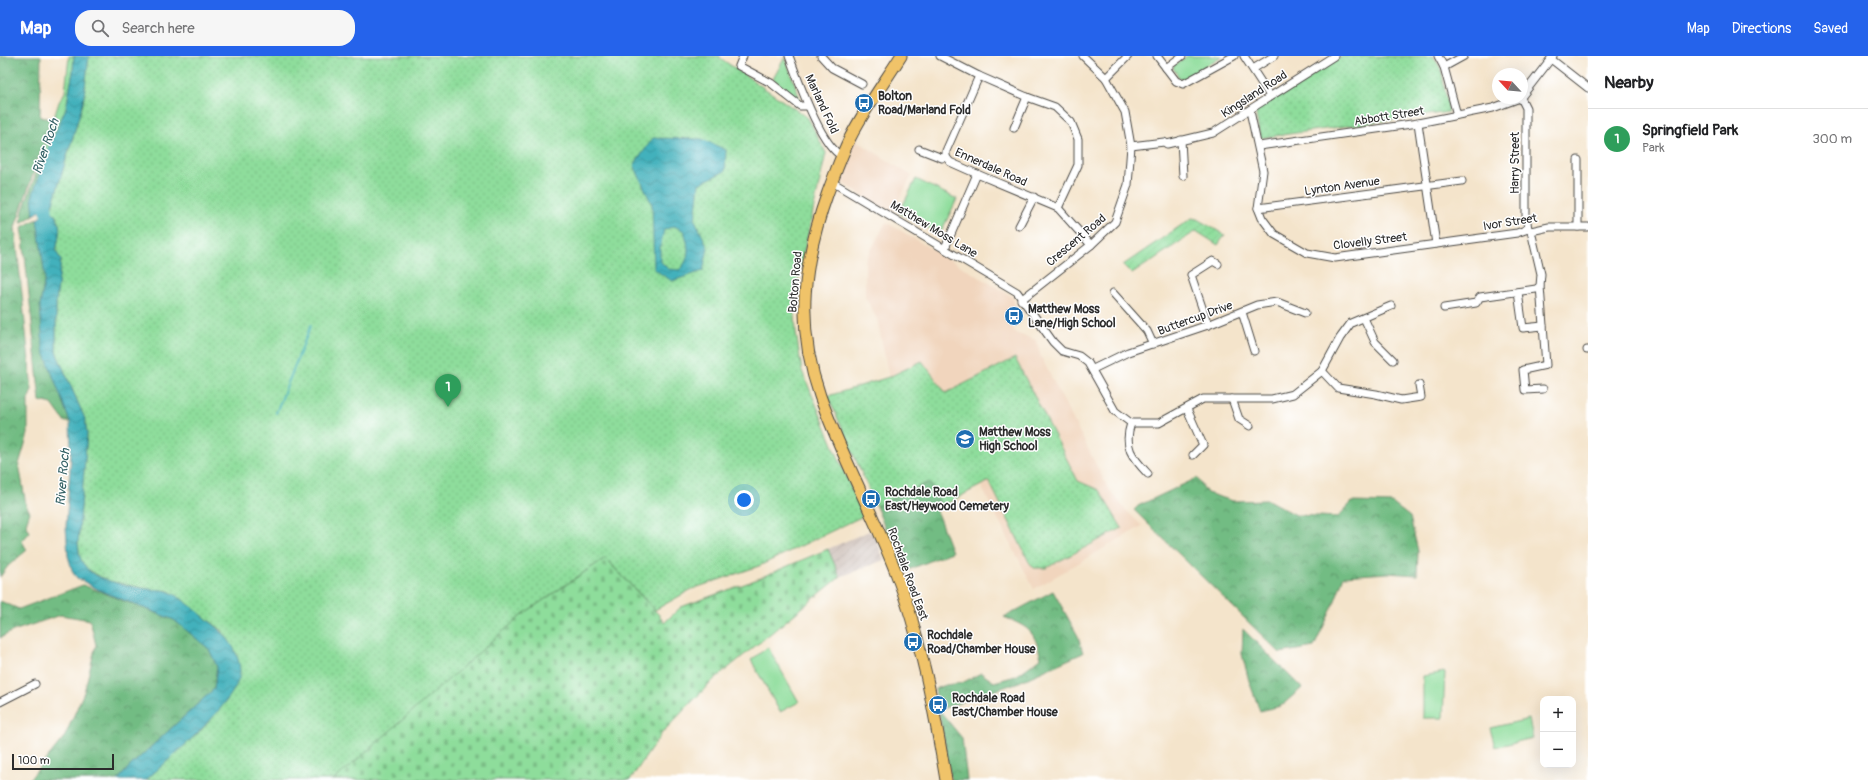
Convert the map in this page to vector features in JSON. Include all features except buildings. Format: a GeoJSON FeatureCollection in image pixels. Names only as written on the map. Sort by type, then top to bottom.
{"type":"FeatureCollection","features":[{"type":"Feature","properties":{"kind":"highway","name":"Bolton Road"},"geometry":{"type":"LineString","coordinates":[[873,518],[820,395],[810,360],[805,332],[804,299],[810,253],[820,216],[842,156],[851,136],[901,56]]}},
{"type":"Feature","properties":{"kind":"highway","name":"Rochdale Road East"},"geometry":{"type":"LineString","coordinates":[[873,518],[896,571],[924,662],[946,780]]}},
{"type":"Feature","properties":{"kind":"street"},"geometry":{"type":"LineString","coordinates":[[743,56],[739,66],[771,83],[800,106],[808,106]]}},
{"type":"Feature","properties":{"kind":"street","name":"Marland Fold"},"geometry":{"type":"LineString","coordinates":[[789,56],[808,106],[832,148],[842,156]]}},
{"type":"Feature","properties":{"kind":"street"},"geometry":{"type":"LineString","coordinates":[[821,56],[832,68],[862,84]]}},
{"type":"Feature","properties":{"kind":"street"},"geometry":{"type":"LineString","coordinates":[[940,56],[950,59],[979,76],[1027,97],[1055,107],[1071,122],[1078,139],[1078,165],[1058,208]]}},
{"type":"Feature","properties":{"kind":"street","name":"Crescent Road"},"geometry":{"type":"LineString","coordinates":[[1021,300],[1091,245],[1115,222],[1128,184],[1131,146],[1124,112],[1106,78],[1084,56]]}},
{"type":"Feature","properties":{"kind":"street"},"geometry":{"type":"LineString","coordinates":[[1106,78],[1128,56]]}},
{"type":"Feature","properties":{"kind":"street"},"geometry":{"type":"LineString","coordinates":[[1157,56],[1176,81],[1183,84],[1234,56]]}},
{"type":"Feature","properties":{"kind":"street"},"geometry":{"type":"LineString","coordinates":[[1166,68],[1182,56]]}},
{"type":"Feature","properties":{"kind":"street"},"geometry":{"type":"LineString","coordinates":[[1244,56],[1270,96]]}},
{"type":"Feature","properties":{"kind":"street"},"geometry":{"type":"LineString","coordinates":[[1253,69],[1274,56]]}},
{"type":"Feature","properties":{"kind":"street","name":"Kingsland Road"},"geometry":{"type":"LineString","coordinates":[[1131,146],[1164,142],[1167,144],[1213,133],[1250,111],[1270,96],[1334,56]]}},
{"type":"Feature","properties":{"kind":"street"},"geometry":{"type":"LineString","coordinates":[[1438,56],[1444,67],[1457,115]]}},
{"type":"Feature","properties":{"kind":"street"},"geometry":{"type":"LineString","coordinates":[[1444,67],[1464,56]]}},
{"type":"Feature","properties":{"kind":"street"},"geometry":{"type":"LineString","coordinates":[[1528,88],[1552,57],[1588,88]]}},
{"type":"Feature","properties":{"kind":"street"},"geometry":{"type":"LineString","coordinates":[[946,157],[946,151],[979,76]]}},
{"type":"Feature","properties":{"kind":"street"},"geometry":{"type":"LineString","coordinates":[[1014,128],[1027,97]]}},
{"type":"Feature","properties":{"kind":"street","name":"Abbott Street"},"geometry":{"type":"LineString","coordinates":[[1258,146],[1418,123],[1493,108],[1503,104]]}},
{"type":"Feature","properties":{"kind":"street","name":"Harry Street"},"geometry":{"type":"LineString","coordinates":[[1524,104],[1526,108],[1529,230],[1542,274],[1540,286],[1546,365],[1523,370],[1525,390],[1543,389]]}},
{"type":"Feature","properties":{"kind":"street"},"geometry":{"type":"LineString","coordinates":[[1250,111],[1263,171],[1258,208]]}},
{"type":"Feature","properties":{"kind":"street"},"geometry":{"type":"LineString","coordinates":[[1418,123],[1436,244]]}},
{"type":"Feature","properties":{"kind":"street"},"geometry":{"type":"LineString","coordinates":[[1181,140],[1183,176]]}},
{"type":"Feature","properties":{"kind":"street","name":"Ennerdale Road"},"geometry":{"type":"LineString","coordinates":[[919,149],[942,158],[946,157],[950,162],[1058,208],[1091,245]]}},
{"type":"Feature","properties":{"kind":"street"},"geometry":{"type":"LineString","coordinates":[[1578,160],[1578,227]]}},
{"type":"Feature","properties":{"kind":"street"},"geometry":{"type":"LineString","coordinates":[[945,248],[977,174]]}},
{"type":"Feature","properties":{"kind":"street","name":"Lynton Avenue"},"geometry":{"type":"LineString","coordinates":[[1258,208],[1462,181]]}},
{"type":"Feature","properties":{"kind":"street","name":"Matthew Moss Lane"},"geometry":{"type":"LineString","coordinates":[[832,182],[1017,292],[1021,300],[1053,342],[1062,351],[1079,356],[1093,369]]}},
{"type":"Feature","properties":{"kind":"street","name":"Ennerdale Road"},"geometry":{"type":"LineString","coordinates":[[1019,226],[1034,197]]}},
{"type":"Feature","properties":{"kind":"street","name":"Clovelly Street"},"geometry":{"type":"LineString","coordinates":[[1258,208],[1262,218],[1274,234],[1307,253],[1335,258],[1436,244]]}},
{"type":"Feature","properties":{"kind":"street","name":"Ivor Street"},"geometry":{"type":"LineString","coordinates":[[1436,244],[1549,227],[1588,227]]}},
{"type":"Feature","properties":{"kind":"street"},"geometry":{"type":"LineString","coordinates":[[1208,325],[1191,275],[1212,261],[1218,264]]}},
{"type":"Feature","properties":{"kind":"street"},"geometry":{"type":"LineString","coordinates":[[1444,308],[1476,303],[1480,297],[1536,289],[1540,286]]}},
{"type":"Feature","properties":{"kind":"street"},"geometry":{"type":"LineString","coordinates":[[1518,292],[1523,328],[1543,326]]}},
{"type":"Feature","properties":{"kind":"street"},"geometry":{"type":"LineString","coordinates":[[1113,293],[1147,331],[1153,344]]}},
{"type":"Feature","properties":{"kind":"street","name":"Buttercup Drive"},"geometry":{"type":"LineString","coordinates":[[1093,369],[1128,352],[1208,325],[1257,305],[1276,302],[1306,313]]}},
{"type":"Feature","properties":{"kind":"street"},"geometry":{"type":"LineString","coordinates":[[1093,369],[1115,411],[1131,423],[1160,423],[1203,399],[1272,399],[1293,394],[1322,372],[1340,338],[1352,323],[1391,306]]}},
{"type":"Feature","properties":{"kind":"street"},"geometry":{"type":"LineString","coordinates":[[1242,312],[1254,351]]}},
{"type":"Feature","properties":{"kind":"street"},"geometry":{"type":"LineString","coordinates":[[1364,318],[1375,342],[1393,360]]}},
{"type":"Feature","properties":{"kind":"street"},"geometry":{"type":"LineString","coordinates":[[1322,372],[1338,388],[1376,394],[1401,400],[1421,397],[1419,385]]}},
{"type":"Feature","properties":{"kind":"street"},"geometry":{"type":"LineString","coordinates":[[1232,399],[1239,419],[1250,426]]}},
{"type":"Feature","properties":{"kind":"street"},"geometry":{"type":"LineString","coordinates":[[1187,409],[1203,445],[1194,455]]}},
{"type":"Feature","properties":{"kind":"street"},"geometry":{"type":"LineString","coordinates":[[1131,423],[1127,445],[1138,464],[1148,474]]}},
{"type":"Feature","properties":{"kind":"street"},"geometry":{"type":"LineString","coordinates":[[0,702],[35,684]]}},
{"type":"Feature","properties":{"kind":"shaded area"},"geometry":{"type":"Polygon","coordinates":[[[854,139],[912,176],[891,214],[839,181],[854,139]]]}},
{"type":"Feature","properties":{"kind":"shaded area","name":"Matthew Moss High School"},"geometry":{"type":"Polygon","coordinates":[[[886,222],[1013,297],[1015,306],[1011,322],[1015,333],[1036,340],[1041,357],[1108,488],[1124,508],[1142,526],[1034,589],[981,486],[942,506],[929,482],[876,506],[828,396],[889,377],[877,319],[865,297],[865,261],[886,222]]]}},
{"type":"Feature","properties":{"kind":"shaded area"},"geometry":{"type":"Polygon","coordinates":[[[869,531],[876,538],[884,560],[840,577],[828,549],[869,531]]]}},
{"type":"Feature","properties":{"kind":"green space"},"geometry":{"type":"Polygon","coordinates":[[[0,56],[41,56],[40,117],[52,119],[15,227],[32,390],[28,400],[28,434],[19,464],[26,505],[30,512],[26,524],[30,532],[22,541],[27,550],[8,566],[0,577],[0,56]]]}},
{"type":"Feature","properties":{"kind":"green space"},"geometry":{"type":"Polygon","coordinates":[[[69,56],[74,56],[73,72],[66,108],[43,165],[40,162],[59,102],[65,92],[69,56]]]}},
{"type":"Feature","properties":{"kind":"green space"},"geometry":{"type":"Polygon","coordinates":[[[89,56],[720,56],[720,58],[808,118],[826,153],[794,297],[796,333],[802,371],[863,516],[759,566],[692,589],[655,610],[605,558],[523,614],[334,780],[146,780],[203,728],[227,700],[223,631],[169,591],[148,589],[109,581],[85,567],[80,558],[78,543],[87,434],[85,419],[56,352],[56,301],[61,260],[56,252],[60,230],[58,220],[51,210],[83,103],[89,56]]]}},
{"type":"Feature","properties":{"kind":"green space"},"geometry":{"type":"Polygon","coordinates":[[[1187,56],[1222,56],[1184,79],[1180,79],[1173,68],[1174,65],[1187,56]]]}},
{"type":"Feature","properties":{"kind":"green space"},"geometry":{"type":"Polygon","coordinates":[[[1343,56],[1433,56],[1441,69],[1449,112],[1260,138],[1255,109],[1343,56]]]}},
{"type":"Feature","properties":{"kind":"green space"},"geometry":{"type":"Polygon","coordinates":[[[785,57],[799,96],[799,101],[773,79],[785,57]]]}},
{"type":"Feature","properties":{"kind":"green space"},"geometry":{"type":"Polygon","coordinates":[[[40,162],[43,165],[33,197],[34,215],[21,223],[23,210],[40,162]]]}},
{"type":"Feature","properties":{"kind":"green space"},"geometry":{"type":"Polygon","coordinates":[[[916,179],[957,199],[940,234],[899,213],[916,179]]]}},
{"type":"Feature","properties":{"kind":"green space"},"geometry":{"type":"Polygon","coordinates":[[[1192,218],[1197,219],[1225,235],[1218,245],[1196,231],[1132,274],[1123,265],[1192,218]]]}},
{"type":"Feature","properties":{"kind":"green space"},"geometry":{"type":"Polygon","coordinates":[[[37,219],[45,277],[40,306],[57,386],[70,422],[65,422],[52,404],[40,401],[22,227],[37,219]]]}},
{"type":"Feature","properties":{"kind":"green space"},"geometry":{"type":"Polygon","coordinates":[[[1015,358],[1078,481],[1099,490],[1122,528],[1046,568],[1034,568],[1029,562],[989,481],[942,506],[929,482],[876,506],[828,396],[889,377],[922,361],[946,393],[1015,358]]]}},
{"type":"Feature","properties":{"kind":"green space"},"geometry":{"type":"Polygon","coordinates":[[[1197,478],[1207,493],[1233,501],[1268,500],[1296,515],[1338,517],[1352,502],[1392,503],[1410,517],[1418,551],[1417,575],[1387,573],[1344,576],[1333,606],[1314,647],[1280,653],[1134,510],[1138,506],[1197,478]]]}},
{"type":"Feature","properties":{"kind":"green space"},"geometry":{"type":"Polygon","coordinates":[[[929,482],[942,506],[936,510],[952,552],[903,572],[876,506],[929,482]]]}},
{"type":"Feature","properties":{"kind":"green space"},"geometry":{"type":"Polygon","coordinates":[[[828,549],[840,577],[711,682],[662,733],[630,780],[334,780],[448,674],[523,614],[605,558],[660,616],[664,623],[681,607],[750,582],[828,549]]]}},
{"type":"Feature","properties":{"kind":"green space"},"geometry":{"type":"Polygon","coordinates":[[[83,585],[174,620],[209,649],[217,667],[214,689],[129,767],[118,780],[29,780],[65,736],[84,692],[96,645],[90,620],[61,615],[13,631],[0,638],[0,601],[19,609],[83,585]]]}},
{"type":"Feature","properties":{"kind":"green space"},"geometry":{"type":"Polygon","coordinates":[[[1053,591],[1078,636],[1083,653],[1019,682],[939,710],[962,738],[967,780],[951,780],[935,689],[946,685],[962,683],[981,673],[994,682],[1016,676],[1041,658],[1036,641],[1030,631],[1020,624],[1004,617],[1053,591]]]}},
{"type":"Feature","properties":{"kind":"green space"},"geometry":{"type":"Polygon","coordinates":[[[1243,629],[1302,688],[1281,706],[1260,711],[1249,681],[1242,654],[1243,629]]]}},
{"type":"Feature","properties":{"kind":"green space"},"geometry":{"type":"Polygon","coordinates":[[[768,647],[799,702],[780,712],[751,660],[768,647]]]}},
{"type":"Feature","properties":{"kind":"green space"},"geometry":{"type":"Polygon","coordinates":[[[1445,672],[1443,718],[1423,718],[1423,676],[1445,672]]]}},
{"type":"Feature","properties":{"kind":"green space"},"geometry":{"type":"Polygon","coordinates":[[[1529,719],[1533,738],[1495,747],[1490,728],[1529,719]]]}},
{"type":"Feature","properties":{"kind":"water"},"geometry":{"type":"Polygon","coordinates":[[[74,56],[89,56],[83,103],[53,203],[34,215],[32,197],[49,146],[66,108],[73,72],[74,56]]]}},
{"type":"Feature","properties":{"kind":"water"},"geometry":{"type":"Polygon","coordinates":[[[653,138],[702,139],[726,150],[725,171],[699,184],[695,220],[708,248],[703,271],[672,281],[654,269],[652,205],[634,165],[653,138]],[[674,226],[664,230],[660,247],[660,261],[668,269],[679,270],[686,261],[688,247],[684,231],[674,226]]]}},
{"type":"Feature","properties":{"kind":"water"},"geometry":{"type":"Polygon","coordinates":[[[51,210],[58,220],[60,229],[56,251],[61,260],[56,301],[56,352],[85,419],[87,434],[78,543],[82,561],[90,571],[105,579],[133,587],[165,590],[176,596],[215,625],[226,636],[234,649],[239,663],[240,671],[237,683],[229,698],[185,745],[146,780],[118,780],[129,767],[214,689],[217,667],[209,649],[174,620],[101,591],[77,578],[73,573],[68,556],[66,527],[71,455],[70,422],[43,349],[40,306],[45,277],[37,219],[51,210]]]}},
{"type":"Feature","properties":{"kind":"waterway","name":"River Roch"},"geometry":{"type":"LineString","coordinates":[[45,192],[48,229]]}},
{"type":"Feature","properties":{"kind":"waterway"},"geometry":{"type":"LineString","coordinates":[[276,413],[311,325]]}},
{"type":"Feature","properties":{"kind":"place","name":"Bolton Road/Marland Fold"},"geometry":{"type":"Point","coordinates":[864,103]}},
{"type":"Feature","properties":{"kind":"place","name":"Matthew Moss Lane/High School"},"geometry":{"type":"Point","coordinates":[1014,316]}},
{"type":"Feature","properties":{"kind":"place","name":"Springfield Park"},"geometry":{"type":"Point","coordinates":[448,407]}},
{"type":"Feature","properties":{"kind":"place","name":"Matthew Moss High School"},"geometry":{"type":"Point","coordinates":[965,439]}},
{"type":"Feature","properties":{"kind":"place","name":"Rochdale Road East/Heywood Cemetery"},"geometry":{"type":"Point","coordinates":[871,499]}},
{"type":"Feature","properties":{"kind":"place","name":"Rochdale Road/Chamber House"},"geometry":{"type":"Point","coordinates":[913,642]}},
{"type":"Feature","properties":{"kind":"place","name":"Rochdale Road East/Chamber House"},"geometry":{"type":"Point","coordinates":[938,705]}}]}
